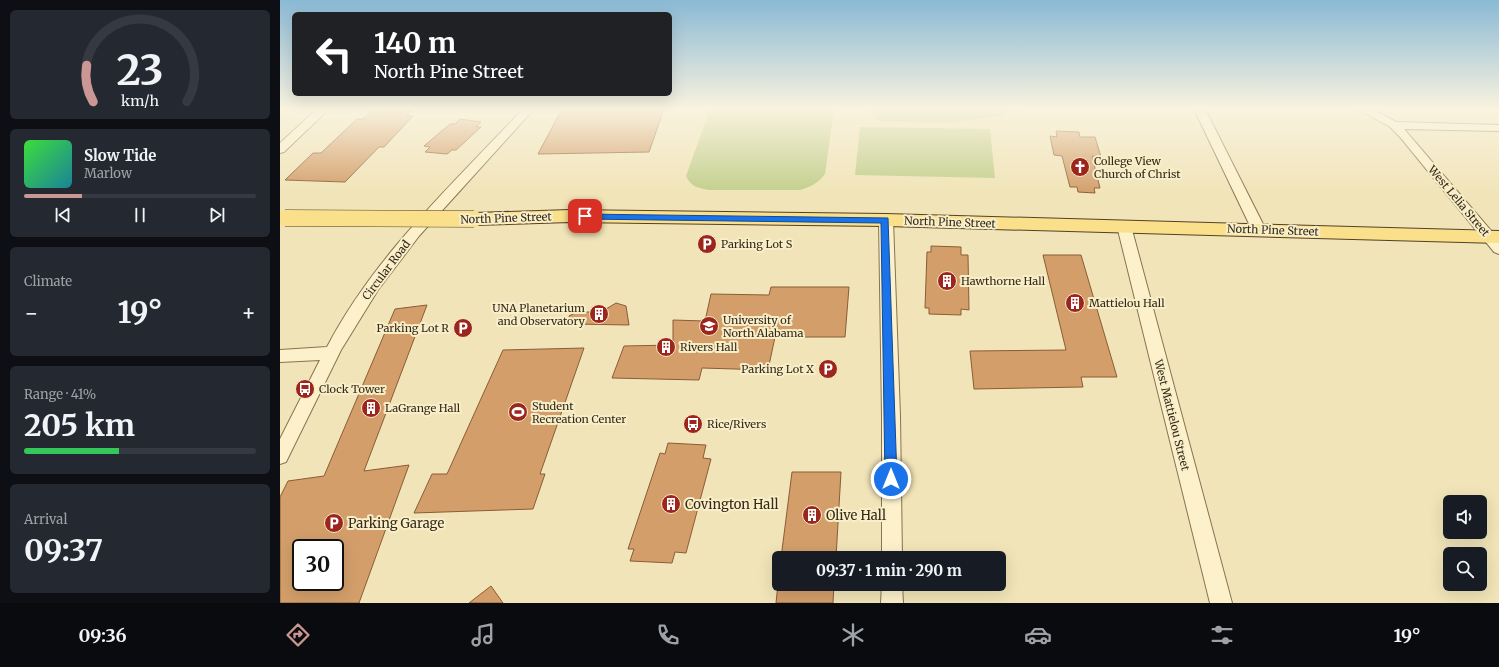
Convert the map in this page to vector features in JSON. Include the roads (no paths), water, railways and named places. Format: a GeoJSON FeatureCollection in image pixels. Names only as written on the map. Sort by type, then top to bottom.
{"type":"FeatureCollection","features":[{"type":"Feature","properties":{"kind":"main road","name":"North Pine Street"},"geometry":{"type":"LineString","coordinates":[[282,218],[474,219],[570,216],[886,220],[1259,230],[1495,241]]}},
{"type":"Feature","properties":{"kind":"street"},"geometry":{"type":"LineString","coordinates":[[280,149],[293,137]]}},
{"type":"Feature","properties":{"kind":"street","name":"Circular Road"},"geometry":{"type":"LineString","coordinates":[[280,456],[293,435],[332,353],[353,314],[389,262],[467,174],[502,137]]}},
{"type":"Feature","properties":{"kind":"street"},"geometry":{"type":"LineString","coordinates":[[1214,137],[1259,230]]}},
{"type":"Feature","properties":{"kind":"street","name":"West Lelia Street"},"geometry":{"type":"LineString","coordinates":[[1406,137],[1495,241]]}},
{"type":"Feature","properties":{"kind":"street"},"geometry":{"type":"LineString","coordinates":[[886,220],[891,416],[892,551]]}},
{"type":"Feature","properties":{"kind":"street","name":"West Mattielou Street"},"geometry":{"type":"LineString","coordinates":[[1124,226],[1221,603]]}},
{"type":"Feature","properties":{"kind":"street"},"geometry":{"type":"LineString","coordinates":[[280,356],[332,353]]}},
{"type":"Feature","properties":{"kind":"street"},"geometry":{"type":"LineString","coordinates":[[892,591],[892,603]]}},
{"type":"Feature","properties":{"kind":"place","name":"College View Church of Christ"},"geometry":{"type":"Point","coordinates":[1080,167]}},
{"type":"Feature","properties":{"kind":"place","name":"Parking Lot S"},"geometry":{"type":"Point","coordinates":[707,244]}},
{"type":"Feature","properties":{"kind":"place","name":"Hawthorne Hall"},"geometry":{"type":"Point","coordinates":[947,281]}},
{"type":"Feature","properties":{"kind":"place","name":"Mattielou Hall"},"geometry":{"type":"Point","coordinates":[1075,303]}},
{"type":"Feature","properties":{"kind":"place","name":"UNA Planetarium and Observatory"},"geometry":{"type":"Point","coordinates":[599,314]}},
{"type":"Feature","properties":{"kind":"place","name":"University of North Alabama"},"geometry":{"type":"Point","coordinates":[709,326]}},
{"type":"Feature","properties":{"kind":"place","name":"Parking Lot R"},"geometry":{"type":"Point","coordinates":[463,328]}},
{"type":"Feature","properties":{"kind":"place","name":"Rivers Hall"},"geometry":{"type":"Point","coordinates":[666,347]}},
{"type":"Feature","properties":{"kind":"place","name":"Parking Lot X"},"geometry":{"type":"Point","coordinates":[828,369]}},
{"type":"Feature","properties":{"kind":"place","name":"Clock Tower"},"geometry":{"type":"Point","coordinates":[305,389]}},
{"type":"Feature","properties":{"kind":"place","name":"LaGrange Hall"},"geometry":{"type":"Point","coordinates":[371,408]}},
{"type":"Feature","properties":{"kind":"place","name":"Student Recreation Center"},"geometry":{"type":"Point","coordinates":[518,412]}},
{"type":"Feature","properties":{"kind":"place","name":"Rice/Rivers"},"geometry":{"type":"Point","coordinates":[693,424]}},
{"type":"Feature","properties":{"kind":"place","name":"Covington Hall"},"geometry":{"type":"Point","coordinates":[671,504]}},
{"type":"Feature","properties":{"kind":"place","name":"Olive Hall"},"geometry":{"type":"Point","coordinates":[812,515]}},
{"type":"Feature","properties":{"kind":"place","name":"Parking Garage"},"geometry":{"type":"Point","coordinates":[334,523]}}]}
